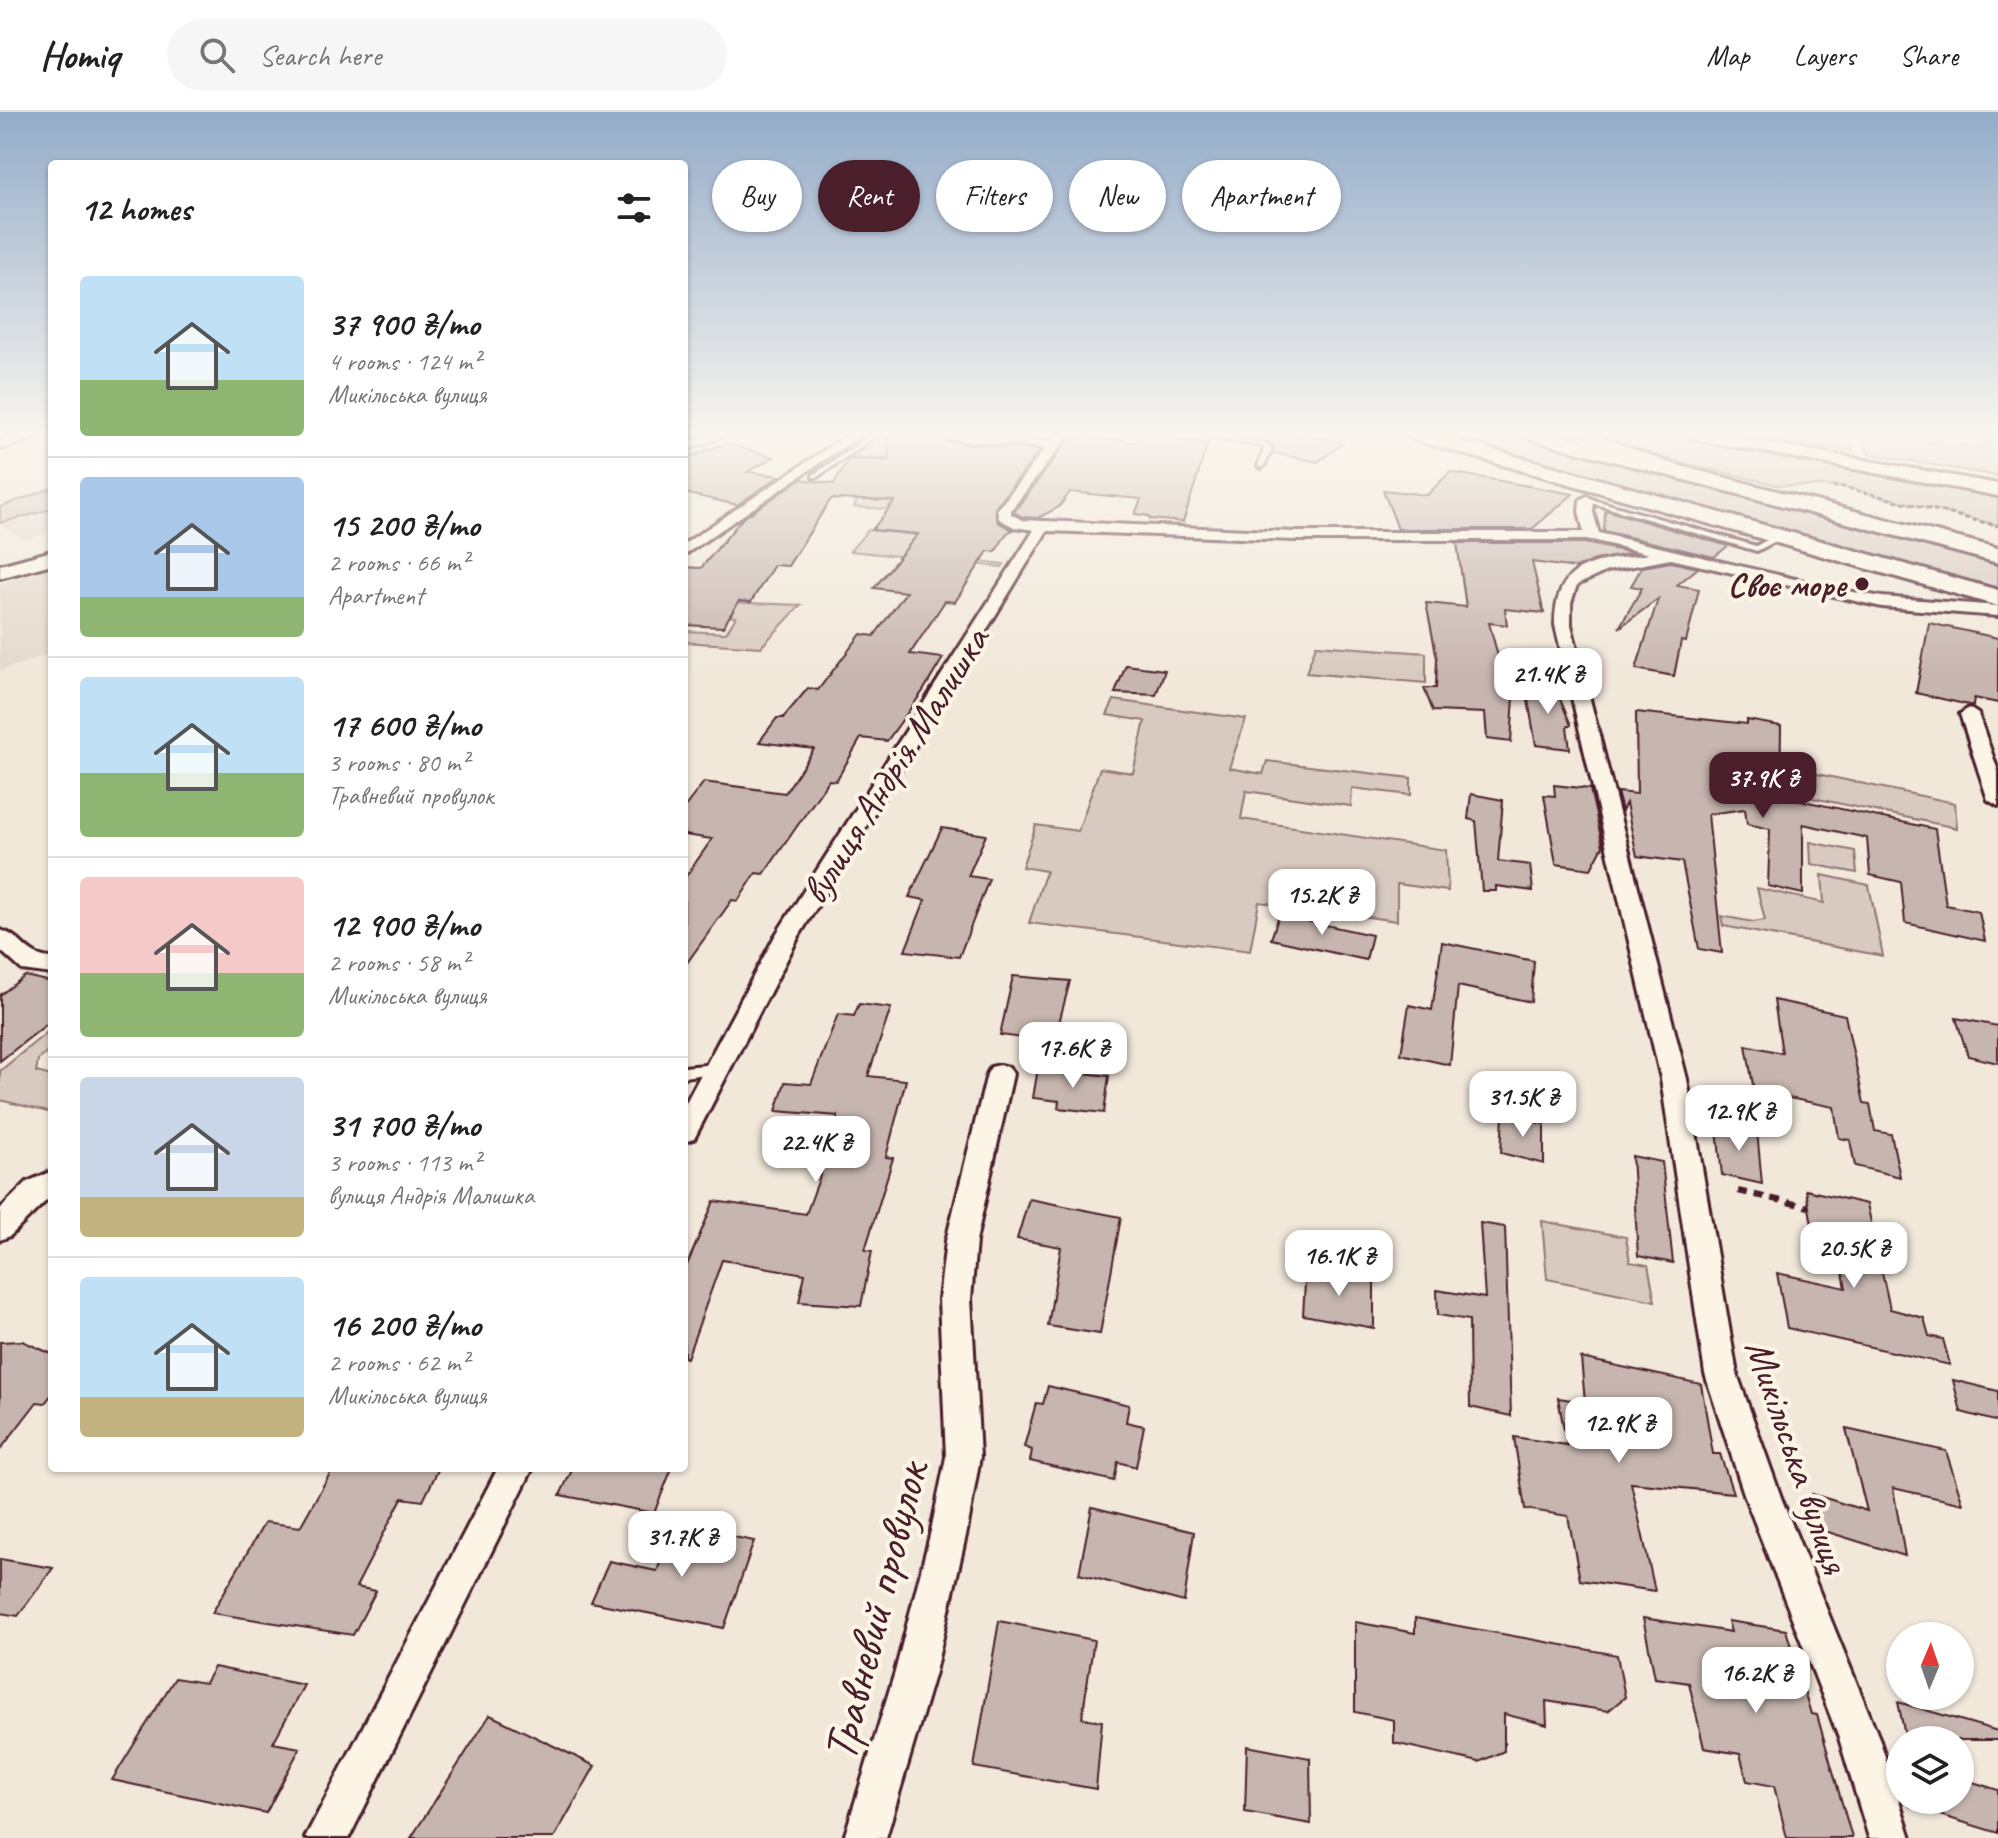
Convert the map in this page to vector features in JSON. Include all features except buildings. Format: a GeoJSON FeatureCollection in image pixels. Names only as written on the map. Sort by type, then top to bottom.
{"type":"FeatureCollection","features":[{"type":"Feature","properties":{"kind":"highway"},"geometry":{"type":"LineString","coordinates":[[1694,516],[1781,536],[1998,598]]}},
{"type":"Feature","properties":{"kind":"highway"},"geometry":{"type":"LineString","coordinates":[[1845,516],[1998,556]]}},
{"type":"Feature","properties":{"kind":"main road"},"geometry":{"type":"LineString","coordinates":[[0,572],[48,558]]}},
{"type":"Feature","properties":{"kind":"street"},"geometry":{"type":"LineString","coordinates":[[688,548],[740,516]]}},
{"type":"Feature","properties":{"kind":"street"},"geometry":{"type":"LineString","coordinates":[[1004,516],[1008,520],[1043,527]]}},
{"type":"Feature","properties":{"kind":"street"},"geometry":{"type":"LineString","coordinates":[[1587,516],[1592,536]]}},
{"type":"Feature","properties":{"kind":"street","name":"Микільська вулиця"},"geometry":{"type":"LineString","coordinates":[[1043,527],[1295,536],[1592,536],[1801,587],[1882,602],[1998,611]]}},
{"type":"Feature","properties":{"kind":"street","name":"вулиця Андрія Малишка"},"geometry":{"type":"LineString","coordinates":[[688,1124],[787,936],[1043,527]]}},
{"type":"Feature","properties":{"kind":"street","name":"Микільська вулиця"},"geometry":{"type":"LineString","coordinates":[[1669,555],[1616,565],[1579,577],[1571,583],[1563,599],[1563,625],[1674,1079],[1721,1374],[1764,1500],[1859,1738],[1890,1838]]}},
{"type":"Feature","properties":{"kind":"street"},"geometry":{"type":"LineString","coordinates":[[1882,602],[1916,591],[1919,575]]}},
{"type":"Feature","properties":{"kind":"street"},"geometry":{"type":"LineString","coordinates":[[1969,714],[1998,800]]}},
{"type":"Feature","properties":{"kind":"street"},"geometry":{"type":"LineString","coordinates":[[0,937],[30,965],[48,966]]}},
{"type":"Feature","properties":{"kind":"street","name":"Травневий провулок"},"geometry":{"type":"LineString","coordinates":[[865,1838],[915,1672],[949,1531],[963,1457],[955,1299],[961,1241],[1000,1074]]}},
{"type":"Feature","properties":{"kind":"street"},"geometry":{"type":"LineString","coordinates":[[0,1228],[37,1190],[48,1184]]}},
{"type":"Feature","properties":{"kind":"street"},"geometry":{"type":"LineString","coordinates":[[326,1838],[514,1472]]}},
{"type":"Feature","properties":{"kind":"lane"},"geometry":{"type":"LineString","coordinates":[[1659,516],[1757,549],[1781,536]]}},
{"type":"Feature","properties":{"kind":"lane"},"geometry":{"type":"LineString","coordinates":[[688,1072],[715,1069]]}},
{"type":"Feature","properties":{"kind":"path"},"geometry":{"type":"LineString","coordinates":[[1956,516],[1998,526]]}},
{"type":"Feature","properties":{"kind":"path"},"geometry":{"type":"LineString","coordinates":[[1738,1191],[1809,1207]]}},
{"type":"Feature","properties":{"kind":"shaded area"},"geometry":{"type":"Polygon","coordinates":[[[0,516],[28,516],[0,523],[0,516]]]}},
{"type":"Feature","properties":{"kind":"shaded area"},"geometry":{"type":"Polygon","coordinates":[[[31,516],[48,516],[48,533],[24,540],[0,525],[31,516]]]}},
{"type":"Feature","properties":{"kind":"shaded area"},"geometry":{"type":"Polygon","coordinates":[[[1737,516],[1815,516],[1998,564],[1998,588],[1737,516]]]}},
{"type":"Feature","properties":{"kind":"shaded area"},"geometry":{"type":"Polygon","coordinates":[[[1960,516],[1998,516],[1998,525],[1960,516]]]}},
{"type":"Feature","properties":{"kind":"shaded area"},"geometry":{"type":"Polygon","coordinates":[[[868,530],[956,539],[944,557],[1004,564],[1002,567],[850,551],[868,530]]]}},
{"type":"Feature","properties":{"kind":"shaded area"},"geometry":{"type":"Polygon","coordinates":[[[48,569],[48,654],[0,671],[0,584],[48,569]]]}},
{"type":"Feature","properties":{"kind":"shaded area"},"geometry":{"type":"Polygon","coordinates":[[[722,602],[801,605],[761,647],[688,642],[688,631],[726,633],[736,617],[713,615],[722,602]]]}},
{"type":"Feature","properties":{"kind":"shaded area"},"geometry":{"type":"Polygon","coordinates":[[[1316,645],[1426,653],[1426,683],[1306,673],[1316,645]]]}},
{"type":"Feature","properties":{"kind":"shaded area"},"geometry":{"type":"Polygon","coordinates":[[[1114,700],[1246,719],[1229,768],[1263,774],[1267,761],[1411,778],[1411,795],[1352,788],[1351,806],[1246,791],[1241,819],[1446,850],[1448,891],[1397,884],[1397,921],[1259,902],[1250,951],[1029,923],[1046,871],[1022,867],[1036,825],[1078,831],[1100,768],[1133,773],[1145,721],[1107,715],[1114,700]]]}},
{"type":"Feature","properties":{"kind":"shaded area"},"geometry":{"type":"Polygon","coordinates":[[[1784,767],[1955,803],[1957,828],[1784,792],[1784,767]]]}},
{"type":"Feature","properties":{"kind":"shaded area"},"geometry":{"type":"Polygon","coordinates":[[[1810,842],[1855,851],[1857,873],[1811,864],[1810,842]]]}},
{"type":"Feature","properties":{"kind":"shaded area"},"geometry":{"type":"Polygon","coordinates":[[[1822,875],[1869,885],[1883,956],[1723,926],[1721,916],[1753,922],[1765,920],[1757,888],[1824,903],[1822,875]]]}},
{"type":"Feature","properties":{"kind":"shaded area"},"geometry":{"type":"Polygon","coordinates":[[[48,1031],[48,1051],[38,1060],[36,1072],[48,1075],[48,1112],[0,1100],[0,1071],[48,1031]]]}},
{"type":"Feature","properties":{"kind":"shaded area"},"geometry":{"type":"Polygon","coordinates":[[[1542,1221],[1626,1237],[1630,1262],[1648,1265],[1655,1301],[1547,1279],[1542,1221]]]}},
{"type":"Feature","properties":{"kind":"place","name":"Своє море"},"geometry":{"type":"Point","coordinates":[1862,584]}}]}
